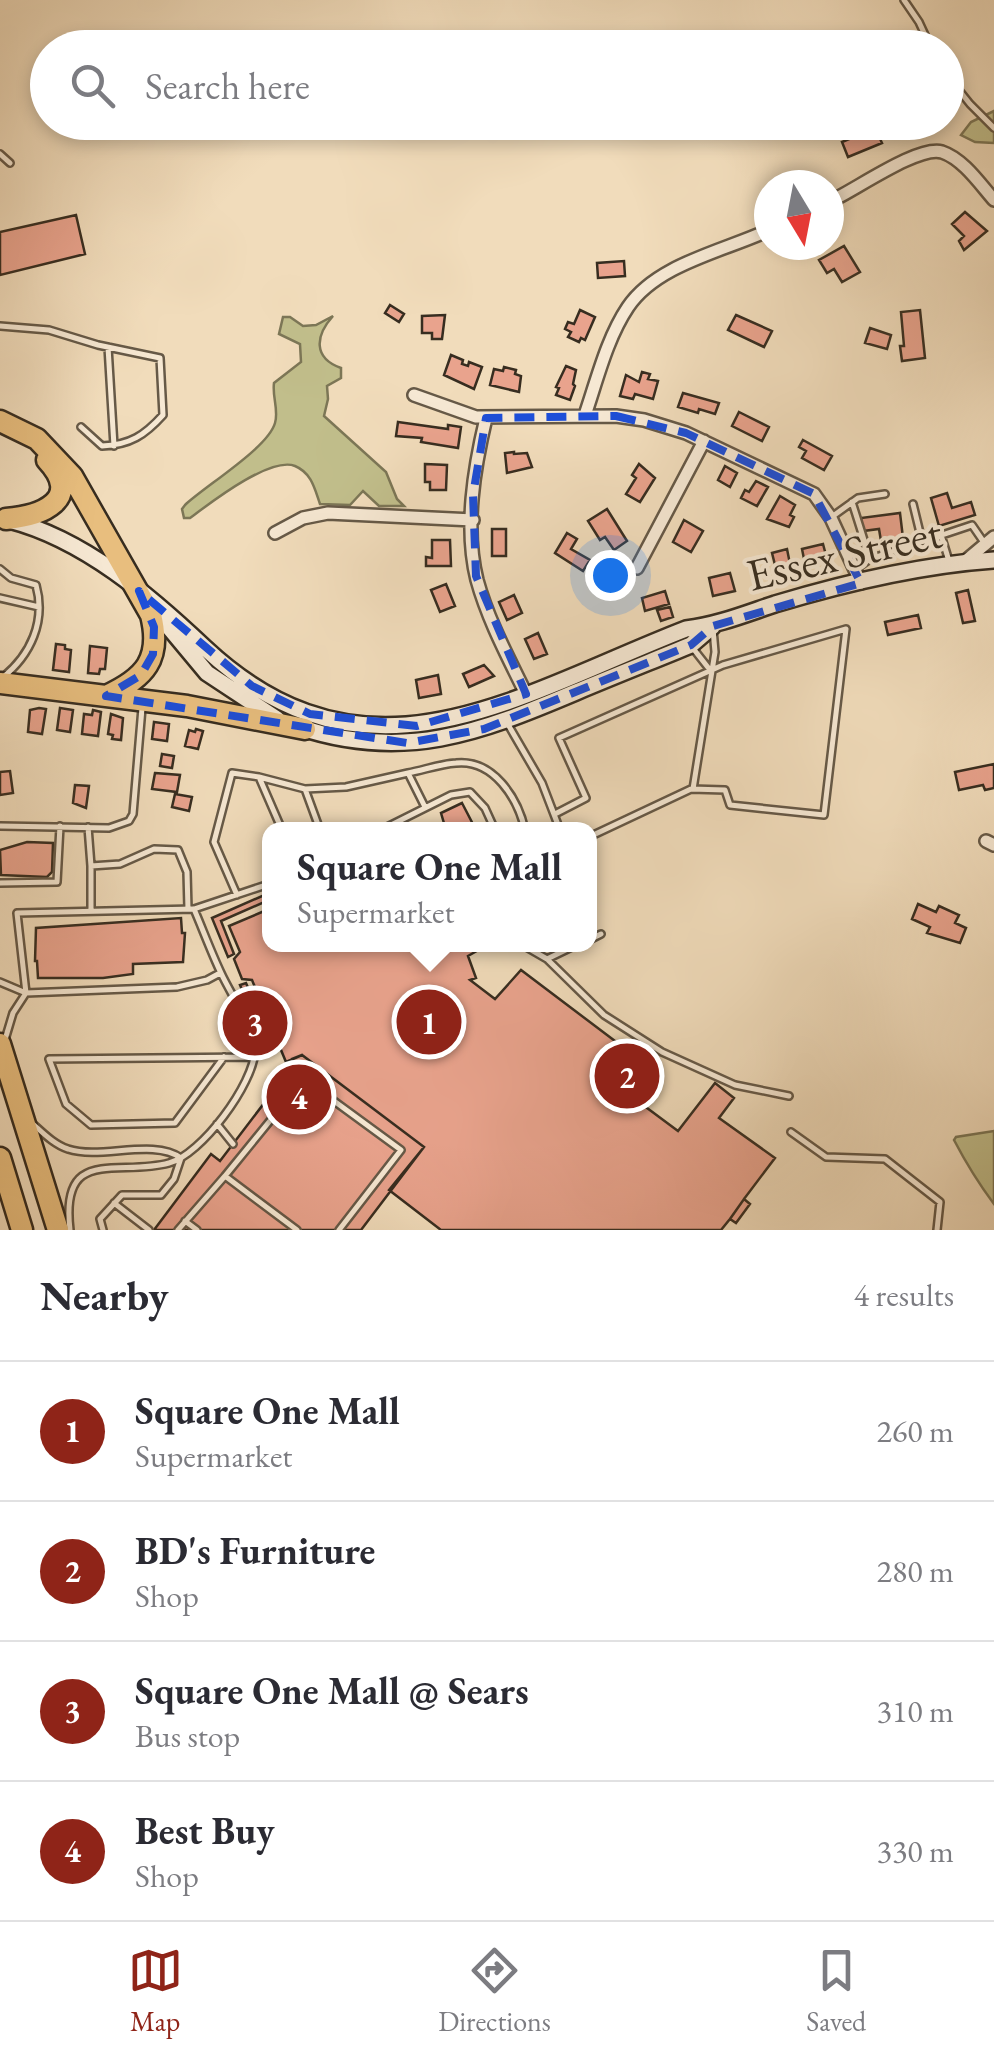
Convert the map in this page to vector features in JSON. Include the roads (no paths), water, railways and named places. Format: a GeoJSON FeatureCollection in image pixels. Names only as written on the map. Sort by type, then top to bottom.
{"type":"FeatureCollection","features":[{"type":"Feature","properties":{"kind":"highway"},"geometry":{"type":"LineString","coordinates":[[0,421],[36,440],[72,476],[139,591],[154,627],[153,654],[141,676],[106,696]]}},
{"type":"Feature","properties":{"kind":"highway"},"geometry":{"type":"LineString","coordinates":[[0,430],[34,446],[58,471],[60,480],[60,492],[50,508],[32,517],[3,518]]}},
{"type":"Feature","properties":{"kind":"highway"},"geometry":{"type":"LineString","coordinates":[[0,682],[142,700],[305,729]]}},
{"type":"Feature","properties":{"kind":"highway"},"geometry":{"type":"LineString","coordinates":[[1,1047],[58,1230]]}},
{"type":"Feature","properties":{"kind":"highway"},"geometry":{"type":"LineString","coordinates":[[0,1158],[5,1188],[22,1230]]}},
{"type":"Feature","properties":{"kind":"main road","name":"Essex Street"},"geometry":{"type":"LineString","coordinates":[[3,518],[74,547],[139,591],[242,680],[290,708],[350,723],[395,727],[458,718],[496,706],[686,629],[713,626],[858,577],[994,560]]}},
{"type":"Feature","properties":{"kind":"main road","name":"Essex Street"},"geometry":{"type":"LineString","coordinates":[[139,591],[207,673],[256,708],[305,729],[354,740],[406,743],[458,735],[506,721],[690,645],[713,626]]}},
{"type":"Feature","properties":{"kind":"street"},"geometry":{"type":"LineString","coordinates":[[844,194],[916,155],[938,152],[957,161],[994,200]]}},
{"type":"Feature","properties":{"kind":"street"},"geometry":{"type":"LineString","coordinates":[[586,415],[617,328],[639,294],[681,268],[754,236]]}},
{"type":"Feature","properties":{"kind":"street"},"geometry":{"type":"LineString","coordinates":[[414,396],[486,418],[586,415],[644,420],[704,441],[814,494],[831,518],[858,577]]}},
{"type":"Feature","properties":{"kind":"street"},"geometry":{"type":"LineString","coordinates":[[486,418],[476,470],[476,576],[526,694]]}},
{"type":"Feature","properties":{"kind":"street"},"geometry":{"type":"LineString","coordinates":[[638,568],[704,441]]}},
{"type":"Feature","properties":{"kind":"street"},"geometry":{"type":"LineString","coordinates":[[275,533],[302,518],[328,513],[473,520]]}},
{"type":"Feature","properties":{"kind":"street"},"geometry":{"type":"LineString","coordinates":[[957,564],[989,540]]}},
{"type":"Feature","properties":{"kind":"lane"},"geometry":{"type":"LineString","coordinates":[[904,0],[923,30]]}},
{"type":"Feature","properties":{"kind":"lane"},"geometry":{"type":"LineString","coordinates":[[964,94],[994,128]]}},
{"type":"Feature","properties":{"kind":"lane"},"geometry":{"type":"LineString","coordinates":[[0,154],[10,163]]}},
{"type":"Feature","properties":{"kind":"lane"},"geometry":{"type":"LineString","coordinates":[[0,326],[49,330],[160,358],[164,415],[147,433],[123,446],[102,446],[81,427]]}},
{"type":"Feature","properties":{"kind":"lane"},"geometry":{"type":"LineString","coordinates":[[108,347],[114,446]]}},
{"type":"Feature","properties":{"kind":"lane"},"geometry":{"type":"LineString","coordinates":[[831,518],[858,498],[885,494]]}},
{"type":"Feature","properties":{"kind":"lane"},"geometry":{"type":"LineString","coordinates":[[852,502],[870,559]]}},
{"type":"Feature","properties":{"kind":"lane"},"geometry":{"type":"LineString","coordinates":[[913,504],[922,541]]}},
{"type":"Feature","properties":{"kind":"lane"},"geometry":{"type":"LineString","coordinates":[[858,577],[870,559],[972,525],[989,540]]}},
{"type":"Feature","properties":{"kind":"lane"},"geometry":{"type":"LineString","coordinates":[[942,535],[957,564]]}},
{"type":"Feature","properties":{"kind":"lane"},"geometry":{"type":"LineString","coordinates":[[0,569],[11,578],[36,585],[39,607],[26,657],[0,682]]}},
{"type":"Feature","properties":{"kind":"lane"},"geometry":{"type":"LineString","coordinates":[[0,598],[39,607]]}},
{"type":"Feature","properties":{"kind":"lane"},"geometry":{"type":"LineString","coordinates":[[693,789],[714,652],[713,626]]}},
{"type":"Feature","properties":{"kind":"lane"},"geometry":{"type":"LineString","coordinates":[[555,814],[586,798],[559,738],[711,671],[846,629],[824,816],[730,806],[725,790],[693,789],[597,833]]}},
{"type":"Feature","properties":{"kind":"lane"},"geometry":{"type":"LineString","coordinates":[[690,645],[711,671]]}},
{"type":"Feature","properties":{"kind":"lane"},"geometry":{"type":"LineString","coordinates":[[0,826],[121,826],[132,814],[142,700]]}},
{"type":"Feature","properties":{"kind":"lane"},"geometry":{"type":"LineString","coordinates":[[496,706],[542,783],[558,822]]}},
{"type":"Feature","properties":{"kind":"lane"},"geometry":{"type":"LineString","coordinates":[[237,895],[214,842],[232,774],[305,789],[346,787],[459,762],[489,769],[510,794],[521,822]]}},
{"type":"Feature","properties":{"kind":"lane"},"geometry":{"type":"LineString","coordinates":[[408,773],[425,808]]}},
{"type":"Feature","properties":{"kind":"lane"},"geometry":{"type":"LineString","coordinates":[[259,777],[279,822]]}},
{"type":"Feature","properties":{"kind":"lane"},"geometry":{"type":"LineString","coordinates":[[305,789],[317,822]]}},
{"type":"Feature","properties":{"kind":"lane"},"geometry":{"type":"LineString","coordinates":[[397,822],[451,794],[470,792],[491,822]]}},
{"type":"Feature","properties":{"kind":"lane"},"geometry":{"type":"LineString","coordinates":[[0,883],[57,882],[60,826]]}},
{"type":"Feature","properties":{"kind":"lane"},"geometry":{"type":"LineString","coordinates":[[88,827],[91,911]]}},
{"type":"Feature","properties":{"kind":"lane"},"geometry":{"type":"LineString","coordinates":[[70,1230],[69,1199],[73,1187],[88,1171],[110,1166],[168,1164],[180,1158],[216,1124],[252,1072],[255,1046],[191,909],[187,872],[178,850],[154,849],[120,864],[90,866]]}},
{"type":"Feature","properties":{"kind":"lane"},"geometry":{"type":"LineString","coordinates":[[1,1047],[13,1013],[26,993],[17,913],[191,909],[262,886]]}},
{"type":"Feature","properties":{"kind":"lane"},"geometry":{"type":"LineString","coordinates":[[597,936],[601,934]]}},
{"type":"Feature","properties":{"kind":"lane"},"geometry":{"type":"LineString","coordinates":[[536,952],[548,958],[604,1016],[662,1052],[735,1085],[789,1096]]}},
{"type":"Feature","properties":{"kind":"lane"},"geometry":{"type":"LineString","coordinates":[[548,958],[561,952]]}},
{"type":"Feature","properties":{"kind":"lane"},"geometry":{"type":"LineString","coordinates":[[0,982],[26,993],[177,987],[220,973]]}},
{"type":"Feature","properties":{"kind":"lane"},"geometry":{"type":"LineString","coordinates":[[224,1057],[175,1123],[91,1125],[66,1104],[49,1059],[224,1057],[254,1057]]}},
{"type":"Feature","properties":{"kind":"lane"},"geometry":{"type":"LineString","coordinates":[[178,1230],[304,1079],[401,1150],[339,1230]]}},
{"type":"Feature","properties":{"kind":"lane"},"geometry":{"type":"LineString","coordinates":[[22,1116],[65,1149],[170,1150],[180,1158]]}},
{"type":"Feature","properties":{"kind":"lane"},"geometry":{"type":"LineString","coordinates":[[216,1124],[233,1144]]}},
{"type":"Feature","properties":{"kind":"lane"},"geometry":{"type":"LineString","coordinates":[[792,1132],[826,1157],[885,1159],[940,1202],[937,1230]]}},
{"type":"Feature","properties":{"kind":"lane"},"geometry":{"type":"LineString","coordinates":[[103,1230],[100,1220],[122,1196],[161,1195],[174,1179],[180,1158]]}},
{"type":"Feature","properties":{"kind":"lane"},"geometry":{"type":"LineString","coordinates":[[225,1176],[298,1230]]}},
{"type":"Feature","properties":{"kind":"lane"},"geometry":{"type":"LineString","coordinates":[[114,1203],[150,1230]]}},
{"type":"Feature","properties":{"kind":"lane"},"geometry":{"type":"LineString","coordinates":[[185,1221],[197,1230]]}},
{"type":"Feature","properties":{"kind":"place","name":"Square One Mall"},"geometry":{"type":"Point","coordinates":[429,1022]}},
{"type":"Feature","properties":{"kind":"place","name":"Square One Mall @ Sears"},"geometry":{"type":"Point","coordinates":[255,1023]}},
{"type":"Feature","properties":{"kind":"place","name":"BD's Furniture"},"geometry":{"type":"Point","coordinates":[627,1076]}},
{"type":"Feature","properties":{"kind":"place","name":"Best Buy"},"geometry":{"type":"Point","coordinates":[299,1097]}}]}
